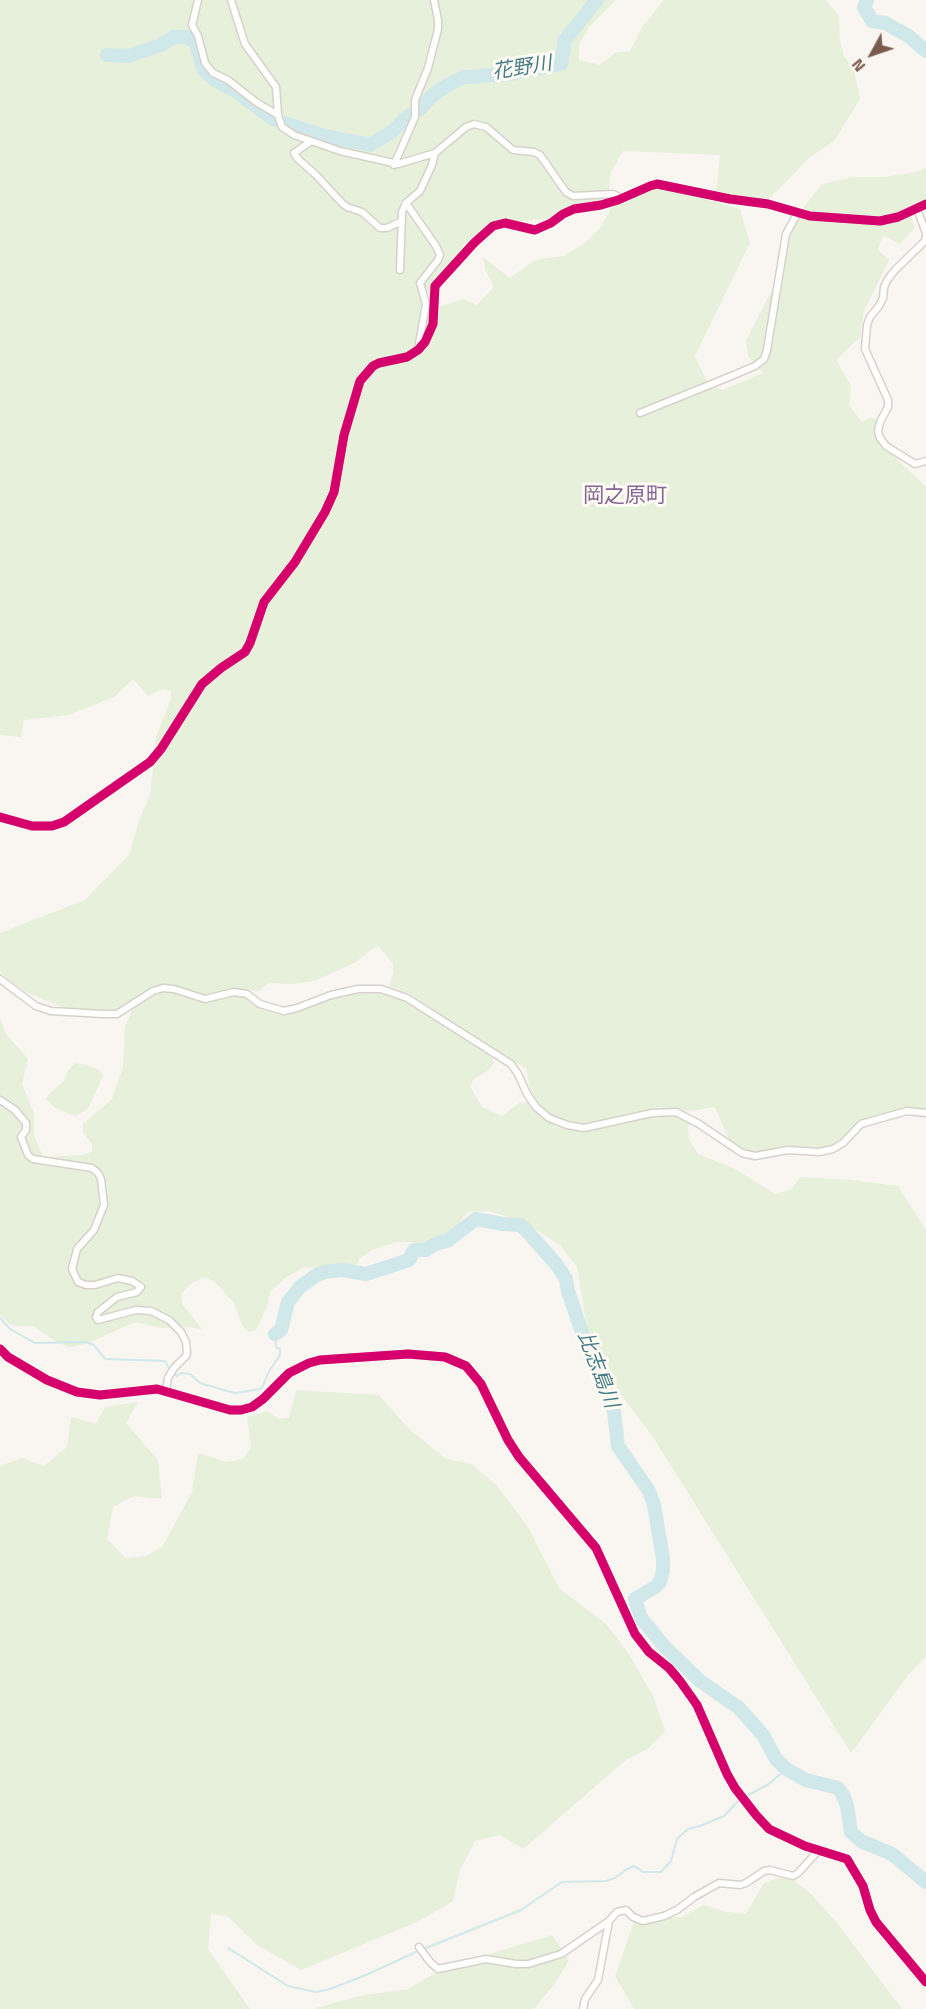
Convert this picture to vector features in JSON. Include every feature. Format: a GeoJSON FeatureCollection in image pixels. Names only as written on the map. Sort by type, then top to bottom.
{"type":"FeatureCollection","features":[{"type":"Feature","properties":{"kind":"street"},"geometry":{"type":"LineString","coordinates":[[198,0],[192,26],[198,36],[205,63],[213,73],[228,80],[256,102],[278,115]]}},
{"type":"Feature","properties":{"kind":"street"},"geometry":{"type":"LineString","coordinates":[[231,0],[245,44],[276,87],[278,115],[282,127],[310,142],[394,165],[435,153],[466,127],[474,124],[486,128],[513,150],[534,152],[540,155],[566,192],[573,196],[613,194],[618,200]]}},
{"type":"Feature","properties":{"kind":"street"},"geometry":{"type":"LineString","coordinates":[[394,165],[415,117],[415,100],[428,68],[438,29],[434,0]]}},
{"type":"Feature","properties":{"kind":"street"},"geometry":{"type":"LineString","coordinates":[[310,142],[294,153],[342,203],[362,212],[380,228],[387,228],[402,221]]}},
{"type":"Feature","properties":{"kind":"street"},"geometry":{"type":"LineString","coordinates":[[400,270],[402,212],[406,202],[420,191],[435,153]]}},
{"type":"Feature","properties":{"kind":"street"},"geometry":{"type":"LineString","coordinates":[[0,817],[32,826],[58,825],[150,762],[202,684],[245,652],[264,602],[295,561],[325,512],[334,492],[344,435],[360,381],[368,370],[379,363],[402,358],[418,350],[425,342],[433,324],[435,286],[474,243],[493,226],[505,223],[535,230],[574,209],[618,200],[657,184],[730,199],[768,204],[797,214],[880,221],[898,217],[926,204]]}},
{"type":"Feature","properties":{"kind":"street"},"geometry":{"type":"LineString","coordinates":[[406,202],[440,255],[420,283],[426,304],[418,350]]}},
{"type":"Feature","properties":{"kind":"street"},"geometry":{"type":"LineString","coordinates":[[917,209],[926,234],[925,241],[888,279],[884,287],[883,298],[867,325],[864,349],[888,400],[888,407],[878,431],[880,438],[885,447],[915,464],[926,461]]}},
{"type":"Feature","properties":{"kind":"street"},"geometry":{"type":"LineString","coordinates":[[639,413],[755,366],[764,358],[786,234],[797,214]]}},
{"type":"Feature","properties":{"kind":"street"},"geometry":{"type":"LineString","coordinates":[[0,979],[36,1006],[51,1011],[103,1014],[117,1014],[153,991],[163,988],[206,999],[234,992],[247,994],[260,1004],[284,1011],[349,991],[381,989],[408,998],[511,1064],[536,1107],[549,1118],[584,1128],[652,1113],[676,1112],[699,1124],[742,1153],[755,1156],[788,1150],[819,1152],[832,1149],[843,1143],[861,1124],[907,1111],[926,1113]]}},
{"type":"Feature","properties":{"kind":"street"},"geometry":{"type":"LineString","coordinates":[[0,1100],[15,1110],[26,1123],[26,1130],[21,1137],[28,1155],[33,1160],[92,1168],[98,1173],[101,1179],[104,1205],[94,1230],[77,1249],[72,1269],[78,1282],[86,1285],[95,1285],[118,1278],[132,1281],[141,1287],[137,1292],[117,1297],[98,1312],[96,1317],[98,1320],[136,1310],[151,1311],[169,1320],[181,1332],[188,1353],[168,1378],[166,1390]]}},
{"type":"Feature","properties":{"kind":"street"},"geometry":{"type":"LineString","coordinates":[[0,1349],[8,1357],[47,1380],[77,1392],[100,1395],[142,1389],[166,1390],[230,1410],[252,1407],[289,1373],[309,1362],[408,1354],[445,1357],[466,1366],[481,1384],[508,1440],[519,1457],[596,1548],[635,1634],[649,1652],[669,1668],[697,1705],[726,1774],[743,1798],[769,1829],[794,1842],[847,1858],[863,1886],[876,1922],[926,1982]]}},
{"type":"Feature","properties":{"kind":"street"},"geometry":{"type":"LineString","coordinates":[[419,1947],[430,1962],[438,1968],[486,1959],[528,1964],[561,1954],[609,1921],[617,1912],[626,1910],[633,1917],[643,1921],[664,1916],[719,1883],[746,1884],[764,1871],[770,1870],[793,1876],[798,1874],[819,1850]]}},
{"type":"Feature","properties":{"kind":"street"},"geometry":{"type":"LineString","coordinates":[[583,2009],[585,1999],[598,1980],[609,1921]]}},
{"type":"Feature","properties":{"kind":"green space"},"geometry":{"type":"Polygon","coordinates":[[[0,0],[616,0],[589,27],[579,45],[579,60],[600,65],[616,52],[630,51],[643,26],[664,0],[826,0],[839,16],[840,41],[844,56],[854,70],[860,99],[835,140],[809,158],[765,203],[716,196],[720,155],[623,151],[610,174],[609,198],[573,205],[547,219],[520,221],[494,229],[475,242],[465,244],[442,274],[432,309],[463,299],[477,305],[494,287],[485,269],[483,257],[510,278],[535,260],[564,256],[585,243],[600,228],[612,207],[628,201],[652,184],[740,209],[750,243],[695,356],[708,384],[723,390],[763,373],[748,356],[746,341],[778,278],[794,220],[822,184],[853,177],[885,177],[926,168],[926,204],[911,217],[915,227],[900,244],[883,235],[878,250],[889,260],[864,311],[860,337],[836,360],[851,386],[849,405],[862,422],[871,417],[877,420],[877,440],[926,487],[926,1109],[905,1107],[866,1118],[836,1143],[827,1147],[781,1147],[755,1152],[745,1150],[730,1142],[715,1107],[690,1111],[661,1107],[585,1123],[571,1123],[558,1119],[544,1110],[537,1102],[530,1088],[526,1068],[510,1060],[408,993],[389,986],[394,971],[392,962],[378,946],[356,962],[317,980],[293,984],[268,983],[259,991],[244,989],[233,994],[251,1001],[261,1009],[279,1014],[290,1014],[344,995],[368,993],[385,994],[413,1005],[492,1057],[494,1063],[490,1069],[473,1080],[470,1086],[482,1107],[502,1116],[519,1103],[525,1102],[530,1104],[537,1114],[557,1127],[586,1131],[644,1118],[676,1116],[690,1122],[689,1139],[698,1154],[737,1170],[775,1194],[792,1189],[800,1177],[898,1186],[926,1230],[926,1656],[909,1674],[851,1753],[653,1437],[592,1356],[577,1267],[560,1245],[523,1221],[489,1211],[469,1212],[463,1217],[458,1227],[457,1239],[449,1245],[437,1249],[414,1242],[397,1242],[372,1250],[360,1258],[349,1273],[336,1275],[323,1268],[305,1267],[285,1278],[270,1292],[267,1307],[256,1330],[248,1332],[242,1325],[234,1303],[214,1281],[204,1277],[190,1284],[181,1294],[182,1304],[202,1329],[161,1328],[135,1322],[95,1340],[68,1347],[33,1326],[9,1324],[0,1315],[0,1018],[6,1034],[28,1059],[22,1083],[34,1114],[34,1135],[43,1157],[83,1155],[92,1152],[92,1144],[83,1132],[83,1124],[112,1099],[123,1067],[125,1028],[134,1004],[103,1018],[82,1015],[28,993],[0,971],[0,933],[85,900],[129,855],[139,820],[150,796],[156,737],[171,699],[171,691],[162,689],[148,696],[133,679],[114,697],[68,715],[24,720],[21,737],[0,735],[0,0]]]}},
{"type":"Feature","properties":{"kind":"green space"},"geometry":{"type":"Polygon","coordinates":[[[75,1063],[99,1070],[103,1075],[90,1105],[85,1111],[75,1116],[55,1108],[46,1099],[64,1081],[67,1072],[75,1063]]]}},
{"type":"Feature","properties":{"kind":"green space"},"geometry":{"type":"Polygon","coordinates":[[[296,1390],[379,1395],[409,1429],[446,1459],[472,1464],[497,1486],[528,1527],[559,1588],[606,1624],[629,1654],[653,1696],[665,1731],[649,1748],[626,1760],[523,1849],[500,1835],[475,1841],[459,1872],[453,1901],[417,1922],[301,1970],[256,1944],[227,1916],[211,1914],[208,1949],[250,2009],[0,2009],[0,1466],[22,1458],[44,1466],[67,1447],[71,1417],[96,1424],[105,1407],[138,1402],[126,1423],[158,1460],[162,1499],[134,1496],[113,1507],[107,1539],[126,1558],[146,1556],[163,1546],[192,1492],[198,1453],[226,1462],[243,1459],[251,1447],[247,1417],[267,1411],[279,1419],[289,1418],[296,1390]]]}},
{"type":"Feature","properties":{"kind":"green space"},"geometry":{"type":"Polygon","coordinates":[[[787,1875],[811,1894],[837,1923],[902,2009],[634,2009],[615,1976],[634,1922],[683,1917],[703,1905],[727,1912],[746,1914],[764,1883],[787,1875]]]}},
{"type":"Feature","properties":{"kind":"green space"},"geometry":{"type":"Polygon","coordinates":[[[552,1935],[569,1960],[556,1982],[534,2009],[313,2009],[359,1996],[408,1989],[444,1968],[552,1935]]]}},
{"type":"Feature","properties":{"kind":"waterway","name":"花野川"},"geometry":{"type":"LineString","coordinates":[[420,109],[434,94],[464,77],[511,74],[561,64],[565,40],[597,0]]}},
{"type":"Feature","properties":{"kind":"waterway","name":"花野川"},"geometry":{"type":"LineString","coordinates":[[867,0],[864,7],[872,21],[885,23],[907,35],[926,51]]}},
{"type":"Feature","properties":{"kind":"waterway","name":"花野川"},"geometry":{"type":"LineString","coordinates":[[107,55],[129,56],[161,45],[174,37],[188,37],[196,43],[201,62]]}},
{"type":"Feature","properties":{"kind":"waterway","name":"花野川"},"geometry":{"type":"LineString","coordinates":[[202,65],[215,80],[234,90],[274,120]]}},
{"type":"Feature","properties":{"kind":"waterway","name":"花野川"},"geometry":{"type":"LineString","coordinates":[[284,123],[321,135],[370,145],[393,131],[410,115]]}},
{"type":"Feature","properties":{"kind":"waterway","name":"比志島川"},"geometry":{"type":"LineString","coordinates":[[275,1334],[281,1330],[288,1302],[300,1287],[324,1272],[342,1270],[366,1274],[409,1260],[414,1250],[426,1250],[435,1244],[447,1241],[476,1219],[520,1225],[526,1230],[557,1265],[566,1279],[589,1353],[614,1411],[618,1446],[649,1491],[654,1505],[663,1571],[660,1582],[635,1599],[641,1618],[664,1646],[700,1681],[739,1708],[763,1735],[776,1759],[786,1769],[806,1780],[838,1788],[847,1806],[851,1832],[861,1841],[892,1854],[926,1882]]}},
{"type":"Feature","properties":{"kind":"waterway"},"geometry":{"type":"LineString","coordinates":[[0,1318],[10,1329],[35,1343],[85,1342],[94,1345],[105,1359],[165,1361],[170,1370]]}},
{"type":"Feature","properties":{"kind":"waterway"},"geometry":{"type":"LineString","coordinates":[[174,1374],[177,1376],[181,1373],[190,1374],[200,1383],[235,1393],[260,1389],[280,1355],[280,1349],[276,1347],[275,1334]]}},
{"type":"Feature","properties":{"kind":"waterway"},"geometry":{"type":"LineString","coordinates":[[426,1948],[521,1910],[562,1882],[606,1881],[634,1866],[643,1872],[661,1872],[671,1861],[677,1839],[688,1829],[724,1816],[739,1800],[769,1784],[786,1769]]}},
{"type":"Feature","properties":{"kind":"waterway"},"geometry":{"type":"LineString","coordinates":[[228,1948],[288,1986],[316,1992],[366,1975],[418,1951]]}},
{"type":"Feature","properties":{"kind":"cycle path"},"geometry":{"type":"LineString","coordinates":[[0,817],[32,826],[52,826],[64,822],[150,762],[161,749],[202,684],[245,652],[264,602],[295,562],[325,512],[334,492],[344,435],[360,381],[373,366],[407,357],[425,342],[433,324],[435,286],[474,243],[493,226],[505,223],[535,230],[574,209],[618,200],[657,184],[730,199],[768,204],[810,216],[880,221],[898,217],[926,204]]}},
{"type":"Feature","properties":{"kind":"cycle path"},"geometry":{"type":"LineString","coordinates":[[0,1349],[8,1357],[47,1380],[77,1392],[100,1395],[157,1389],[230,1410],[252,1407],[289,1373],[320,1360],[408,1354],[445,1357],[466,1366],[481,1384],[508,1440],[519,1457],[596,1548],[635,1634],[649,1652],[669,1668],[697,1705],[735,1788],[769,1829],[805,1846],[847,1859],[863,1886],[876,1922],[926,1982]]}},
{"type":"Feature","properties":{"kind":"district","name":"岡之原町"},"geometry":{"type":"Point","coordinates":[625,497]}}]}
